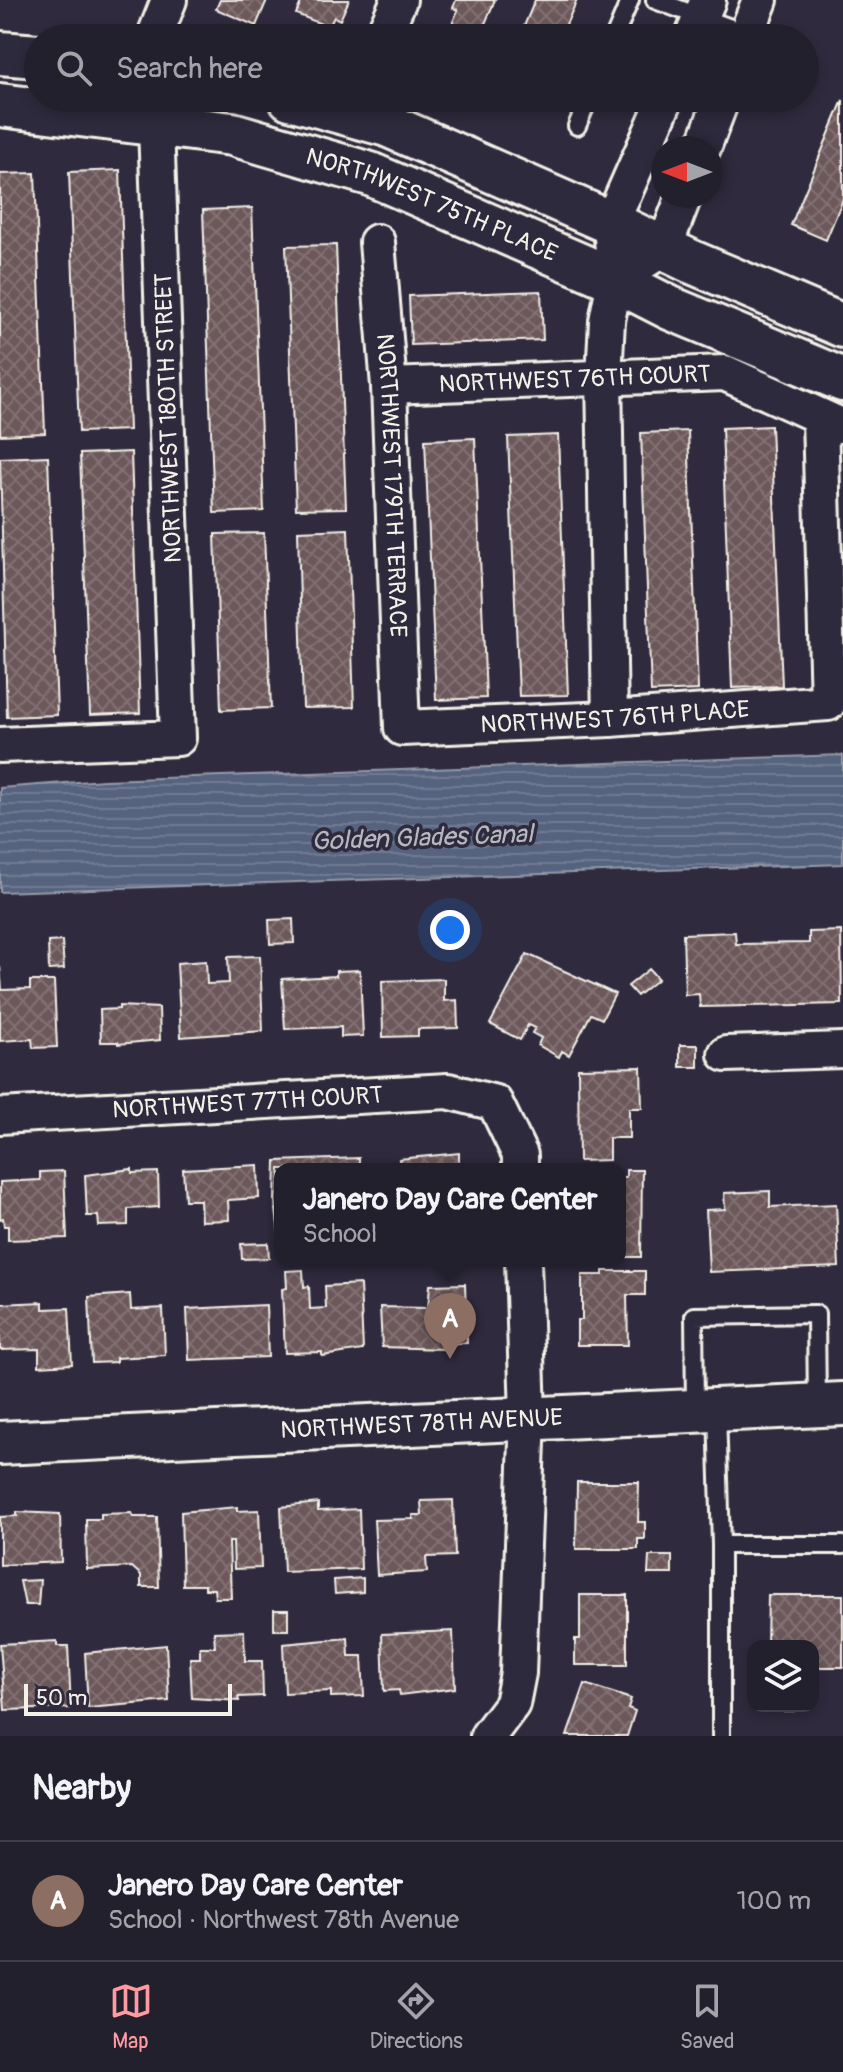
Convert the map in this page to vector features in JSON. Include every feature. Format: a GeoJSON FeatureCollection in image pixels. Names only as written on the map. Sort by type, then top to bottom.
{"type":"FeatureCollection","features":[{"type":"Feature","properties":{"kind":"street"},"geometry":{"type":"LineString","coordinates":[[160,24],[169,0]]}},
{"type":"Feature","properties":{"kind":"street"},"geometry":{"type":"LineString","coordinates":[[388,24],[399,0]]}},
{"type":"Feature","properties":{"kind":"street"},"geometry":{"type":"LineString","coordinates":[[751,24],[760,0]]}},
{"type":"Feature","properties":{"kind":"street"},"geometry":{"type":"LineString","coordinates":[[0,53],[24,55]]}},
{"type":"Feature","properties":{"kind":"street","name":"NORTHWEST 75TH PLACE"},"geometry":{"type":"LineString","coordinates":[[0,105],[24,106]]}},
{"type":"Feature","properties":{"kind":"street","name":"NORTHWEST 180TH STREET"},"geometry":{"type":"LineString","coordinates":[[0,745],[178,738],[156,112]]}},
{"type":"Feature","properties":{"kind":"street","name":"NORTHWEST 75TH PLACE"},"geometry":{"type":"LineString","coordinates":[[162,112],[370,174],[615,280],[670,308],[843,380]]}},
{"type":"Feature","properties":{"kind":"street","name":"NORTHWEST 75TH PLACE"},"geometry":{"type":"LineString","coordinates":[[340,112],[387,125],[843,326]]}},
{"type":"Feature","properties":{"kind":"street"},"geometry":{"type":"LineString","coordinates":[[610,719],[604,376],[607,321],[615,280],[611,223],[660,112]]}},
{"type":"Feature","properties":{"kind":"street"},"geometry":{"type":"LineString","coordinates":[[708,136],[717,112]]}},
{"type":"Feature","properties":{"kind":"street"},"geometry":{"type":"LineString","coordinates":[[615,280],[664,248],[679,208]]}},
{"type":"Feature","properties":{"kind":"street","name":"NORTHWEST 179TH TERRACE"},"geometry":{"type":"LineString","coordinates":[[377,242],[389,386],[402,728]]}},
{"type":"Feature","properties":{"kind":"street","name":"NORTHWEST 76TH COURT"},"geometry":{"type":"LineString","coordinates":[[389,386],[725,373],[832,422]]}},
{"type":"Feature","properties":{"kind":"street","name":"NORTHWEST 76TH PLACE"},"geometry":{"type":"LineString","coordinates":[[402,728],[610,719],[828,703],[832,422]]}},
{"type":"Feature","properties":{"kind":"street"},"geometry":{"type":"LineString","coordinates":[[726,1054],[843,1050]]}},
{"type":"Feature","properties":{"kind":"street","name":"NORTHWEST 77TH COURT"},"geometry":{"type":"LineString","coordinates":[[0,1116],[448,1091],[495,1103],[520,1155],[520,1163]]}},
{"type":"Feature","properties":{"kind":"street"},"geometry":{"type":"LineString","coordinates":[[493,1732],[512,1704],[518,1673],[528,1416],[523,1267]]}},
{"type":"Feature","properties":{"kind":"street","name":"NORTHWEST 78TH AVENUE"},"geometry":{"type":"LineString","coordinates":[[0,1443],[830,1404]]}},
{"type":"Feature","properties":{"kind":"lane"},"geometry":{"type":"LineString","coordinates":[[620,24],[630,0]]}},
{"type":"Feature","properties":{"kind":"lane"},"geometry":{"type":"LineString","coordinates":[[655,0],[700,19]]}},
{"type":"Feature","properties":{"kind":"lane"},"geometry":{"type":"LineString","coordinates":[[577,126],[583,112]]}},
{"type":"Feature","properties":{"kind":"lane"},"geometry":{"type":"LineString","coordinates":[[721,1736],[721,1545],[694,1316],[816,1314],[830,1404]]}},
{"type":"Feature","properties":{"kind":"lane"},"geometry":{"type":"LineString","coordinates":[[721,1545],[843,1545]]}},
{"type":"Feature","properties":{"kind":"water","name":"Golden Glades Canal"},"geometry":{"type":"Polygon","coordinates":[[[843,755],[843,864],[0,892],[0,788],[104,780],[843,755]]]}},
{"type":"Feature","properties":{"kind":"building"},"geometry":{"type":"Polygon","coordinates":[[[220,0],[267,0],[257,24],[216,9],[220,0]]]}},
{"type":"Feature","properties":{"kind":"building"},"geometry":{"type":"Polygon","coordinates":[[[302,0],[349,0],[340,20],[334,17],[330,24],[321,24],[296,14],[302,0]]]}},
{"type":"Feature","properties":{"kind":"building"},"geometry":{"type":"Polygon","coordinates":[[[456,0],[495,0],[485,24],[452,24],[458,10],[453,8],[456,0]]]}},
{"type":"Feature","properties":{"kind":"building"},"geometry":{"type":"Polygon","coordinates":[[[535,0],[577,0],[566,24],[525,24],[535,0]]]}},
{"type":"Feature","properties":{"kind":"building"},"geometry":{"type":"Polygon","coordinates":[[[843,100],[843,199],[826,240],[791,225],[843,100]]]}},
{"type":"Feature","properties":{"kind":"building"},"geometry":{"type":"Polygon","coordinates":[[[120,170],[129,430],[79,432],[69,172],[120,170]]]}},
{"type":"Feature","properties":{"kind":"building"},"geometry":{"type":"Polygon","coordinates":[[[35,173],[45,433],[0,435],[0,174],[35,173]]]}},
{"type":"Feature","properties":{"kind":"building"},"geometry":{"type":"Polygon","coordinates":[[[252,208],[264,511],[214,513],[203,210],[252,208]]]}},
{"type":"Feature","properties":{"kind":"building"},"geometry":{"type":"Polygon","coordinates":[[[336,245],[346,508],[296,509],[286,246],[336,245]]]}},
{"type":"Feature","properties":{"kind":"building"},"geometry":{"type":"Polygon","coordinates":[[[541,291],[543,340],[411,345],[409,296],[541,291]]]}},
{"type":"Feature","properties":{"kind":"building"},"geometry":{"type":"Polygon","coordinates":[[[771,426],[782,686],[732,688],[722,428],[771,426]]]}},
{"type":"Feature","properties":{"kind":"building"},"geometry":{"type":"Polygon","coordinates":[[[688,431],[698,690],[651,692],[641,433],[688,431]]]}},
{"type":"Feature","properties":{"kind":"building"},"geometry":{"type":"Polygon","coordinates":[[[558,435],[568,695],[519,696],[508,437],[558,435]]]}},
{"type":"Feature","properties":{"kind":"building"},"geometry":{"type":"Polygon","coordinates":[[[475,438],[486,698],[436,700],[425,440],[475,438]]]}},
{"type":"Feature","properties":{"kind":"building"},"geometry":{"type":"Polygon","coordinates":[[[131,452],[140,713],[90,715],[80,454],[131,452]]]}},
{"type":"Feature","properties":{"kind":"building"},"geometry":{"type":"Polygon","coordinates":[[[48,456],[57,715],[7,717],[0,458],[48,456]]]}},
{"type":"Feature","properties":{"kind":"building"},"geometry":{"type":"Polygon","coordinates":[[[348,529],[354,707],[303,708],[298,531],[348,529]]]}},
{"type":"Feature","properties":{"kind":"building"},"geometry":{"type":"Polygon","coordinates":[[[264,533],[271,708],[221,710],[215,534],[264,533]]]}},
{"type":"Feature","properties":{"kind":"building"},"geometry":{"type":"Polygon","coordinates":[[[293,919],[294,943],[270,944],[269,920],[293,919]]]}},
{"type":"Feature","properties":{"kind":"building"},"geometry":{"type":"Polygon","coordinates":[[[841,931],[842,1004],[700,1007],[699,994],[685,995],[683,934],[735,932],[736,944],[809,943],[809,932],[841,931]]]}},
{"type":"Feature","properties":{"kind":"building"},"geometry":{"type":"Polygon","coordinates":[[[62,941],[64,969],[49,970],[48,942],[62,941]]]}},
{"type":"Feature","properties":{"kind":"building"},"geometry":{"type":"Polygon","coordinates":[[[527,954],[615,994],[602,1019],[591,1014],[569,1055],[562,1051],[559,1057],[538,1045],[541,1038],[532,1033],[535,1028],[528,1025],[520,1040],[490,1024],[527,954]]]}},
{"type":"Feature","properties":{"kind":"building"},"geometry":{"type":"Polygon","coordinates":[[[260,956],[263,1031],[181,1037],[177,963],[206,961],[207,984],[229,983],[228,957],[260,956]]]}},
{"type":"Feature","properties":{"kind":"building"},"geometry":{"type":"Polygon","coordinates":[[[0,966],[2,990],[30,989],[30,981],[54,981],[57,1047],[33,1048],[32,1039],[0,1041],[0,966]]]}},
{"type":"Feature","properties":{"kind":"building"},"geometry":{"type":"Polygon","coordinates":[[[649,969],[658,979],[637,996],[628,986],[649,969]]]}},
{"type":"Feature","properties":{"kind":"building"},"geometry":{"type":"Polygon","coordinates":[[[360,970],[363,1036],[341,1037],[341,1027],[285,1029],[282,979],[336,976],[336,971],[360,970]]]}},
{"type":"Feature","properties":{"kind":"building"},"geometry":{"type":"Polygon","coordinates":[[[444,979],[444,1001],[457,1000],[458,1028],[418,1029],[418,1036],[383,1037],[382,981],[444,979]]]}},
{"type":"Feature","properties":{"kind":"building"},"geometry":{"type":"Polygon","coordinates":[[[119,1006],[159,1008],[160,1040],[118,1044],[101,1042],[100,1010],[119,1009],[119,1006]]]}},
{"type":"Feature","properties":{"kind":"building"},"geometry":{"type":"Polygon","coordinates":[[[680,1045],[698,1045],[698,1067],[680,1067],[680,1045]]]}},
{"type":"Feature","properties":{"kind":"building"},"geometry":{"type":"Polygon","coordinates":[[[641,1067],[642,1108],[629,1108],[629,1138],[609,1138],[609,1160],[579,1161],[578,1068],[641,1067]]]}},
{"type":"Feature","properties":{"kind":"building"},"geometry":{"type":"Polygon","coordinates":[[[459,1153],[459,1163],[399,1163],[399,1159],[459,1153]]]}},
{"type":"Feature","properties":{"kind":"building"},"geometry":{"type":"Polygon","coordinates":[[[359,1158],[359,1163],[276,1161],[359,1158]]]}},
{"type":"Feature","properties":{"kind":"building"},"geometry":{"type":"Polygon","coordinates":[[[258,1165],[259,1198],[228,1200],[229,1220],[201,1221],[200,1200],[185,1200],[183,1169],[258,1165]]]}},
{"type":"Feature","properties":{"kind":"building"},"geometry":{"type":"Polygon","coordinates":[[[132,1169],[132,1173],[158,1172],[159,1207],[128,1209],[128,1225],[99,1226],[98,1216],[87,1216],[85,1175],[132,1169]]]}},
{"type":"Feature","properties":{"kind":"building"},"geometry":{"type":"Polygon","coordinates":[[[626,1170],[642,1170],[641,1257],[626,1257],[626,1170]]]}},
{"type":"Feature","properties":{"kind":"building"},"geometry":{"type":"Polygon","coordinates":[[[64,1171],[67,1238],[8,1240],[8,1226],[4,1226],[3,1218],[0,1219],[0,1182],[40,1180],[40,1172],[64,1171]]]}},
{"type":"Feature","properties":{"kind":"building"},"geometry":{"type":"Polygon","coordinates":[[[770,1191],[770,1207],[836,1204],[839,1267],[709,1272],[706,1210],[725,1209],[724,1193],[770,1191]]]}},
{"type":"Feature","properties":{"kind":"building"},"geometry":{"type":"Polygon","coordinates":[[[268,1243],[269,1258],[242,1259],[241,1244],[268,1243]]]}},
{"type":"Feature","properties":{"kind":"building"},"geometry":{"type":"Polygon","coordinates":[[[303,1270],[304,1287],[309,1286],[310,1309],[326,1308],[325,1286],[360,1284],[363,1350],[322,1356],[322,1352],[285,1353],[282,1289],[287,1288],[286,1271],[303,1270]]]}},
{"type":"Feature","properties":{"kind":"building"},"geometry":{"type":"Polygon","coordinates":[[[603,1271],[645,1271],[645,1295],[627,1295],[628,1345],[577,1345],[577,1320],[582,1320],[582,1275],[603,1275],[603,1271]]]}},
{"type":"Feature","properties":{"kind":"building"},"geometry":{"type":"Polygon","coordinates":[[[465,1284],[467,1343],[442,1344],[443,1349],[382,1347],[380,1307],[428,1308],[430,1285],[465,1284]]]}},
{"type":"Feature","properties":{"kind":"building"},"geometry":{"type":"Polygon","coordinates":[[[130,1294],[131,1310],[163,1308],[165,1355],[92,1363],[89,1297],[130,1294]]]}},
{"type":"Feature","properties":{"kind":"building"},"geometry":{"type":"Polygon","coordinates":[[[43,1302],[43,1309],[69,1308],[72,1364],[39,1366],[39,1349],[0,1350],[0,1304],[43,1302]]]}},
{"type":"Feature","properties":{"kind":"building"},"geometry":{"type":"Polygon","coordinates":[[[266,1305],[268,1357],[189,1360],[187,1309],[266,1305]]]}},
{"type":"Feature","properties":{"kind":"building"},"geometry":{"type":"Polygon","coordinates":[[[577,1482],[639,1482],[638,1522],[645,1522],[645,1539],[638,1539],[638,1549],[576,1549],[577,1482]]]}},
{"type":"Feature","properties":{"kind":"building"},"geometry":{"type":"Polygon","coordinates":[[[453,1500],[455,1556],[426,1557],[427,1572],[377,1575],[374,1520],[413,1519],[413,1515],[422,1515],[421,1501],[453,1500]]]}},
{"type":"Feature","properties":{"kind":"building"},"geometry":{"type":"Polygon","coordinates":[[[318,1503],[318,1511],[359,1509],[361,1569],[284,1572],[281,1507],[318,1503]]]}},
{"type":"Feature","properties":{"kind":"building"},"geometry":{"type":"Polygon","coordinates":[[[237,1507],[237,1511],[259,1510],[261,1568],[234,1569],[233,1542],[229,1542],[231,1598],[215,1598],[214,1589],[205,1589],[205,1585],[183,1585],[181,1512],[237,1507]]]}},
{"type":"Feature","properties":{"kind":"building"},"geometry":{"type":"Polygon","coordinates":[[[17,1512],[60,1514],[61,1562],[0,1565],[0,1517],[17,1516],[17,1512]]]}},
{"type":"Feature","properties":{"kind":"building"},"geometry":{"type":"Polygon","coordinates":[[[132,1513],[133,1517],[157,1517],[159,1587],[141,1587],[141,1575],[132,1567],[87,1569],[86,1519],[101,1519],[101,1514],[132,1513]]]}},
{"type":"Feature","properties":{"kind":"building"},"geometry":{"type":"Polygon","coordinates":[[[649,1556],[672,1556],[672,1574],[648,1574],[649,1556]]]}},
{"type":"Feature","properties":{"kind":"building"},"geometry":{"type":"Polygon","coordinates":[[[363,1578],[363,1592],[335,1594],[334,1580],[363,1578]]]}},
{"type":"Feature","properties":{"kind":"building"},"geometry":{"type":"Polygon","coordinates":[[[40,1580],[38,1605],[25,1605],[20,1581],[40,1580]]]}},
{"type":"Feature","properties":{"kind":"building"},"geometry":{"type":"Polygon","coordinates":[[[580,1595],[627,1595],[627,1665],[575,1665],[575,1639],[580,1639],[580,1595]]]}},
{"type":"Feature","properties":{"kind":"building"},"geometry":{"type":"Polygon","coordinates":[[[768,1595],[843,1595],[843,1667],[819,1667],[819,1640],[767,1640],[768,1595]]]}},
{"type":"Feature","properties":{"kind":"building"},"geometry":{"type":"Polygon","coordinates":[[[274,1610],[288,1610],[288,1630],[274,1630],[274,1610]]]}},
{"type":"Feature","properties":{"kind":"building"},"geometry":{"type":"Polygon","coordinates":[[[244,1631],[245,1661],[262,1661],[263,1696],[238,1697],[239,1701],[192,1698],[190,1658],[200,1658],[200,1647],[215,1647],[214,1632],[244,1631]]]}},
{"type":"Feature","properties":{"kind":"building"},"geometry":{"type":"Polygon","coordinates":[[[453,1631],[455,1688],[400,1695],[399,1690],[384,1691],[382,1634],[453,1631]]]}},
{"type":"Feature","properties":{"kind":"building"},"geometry":{"type":"Polygon","coordinates":[[[348,1638],[349,1656],[362,1656],[364,1696],[331,1697],[331,1691],[285,1693],[283,1644],[348,1638]]]}},
{"type":"Feature","properties":{"kind":"building"},"geometry":{"type":"Polygon","coordinates":[[[57,1641],[57,1646],[68,1646],[71,1708],[5,1710],[0,1644],[57,1641]]]}},
{"type":"Feature","properties":{"kind":"building"},"geometry":{"type":"Polygon","coordinates":[[[166,1645],[169,1701],[88,1708],[85,1653],[166,1645]]]}},
{"type":"Feature","properties":{"kind":"building"},"geometry":{"type":"Polygon","coordinates":[[[585,1684],[631,1699],[628,1708],[635,1711],[627,1736],[567,1736],[585,1684]]]}},
{"type":"Feature","properties":{"kind":"place","name":"Janero Day Care Center"},"geometry":{"type":"Point","coordinates":[450,1359]}}]}
